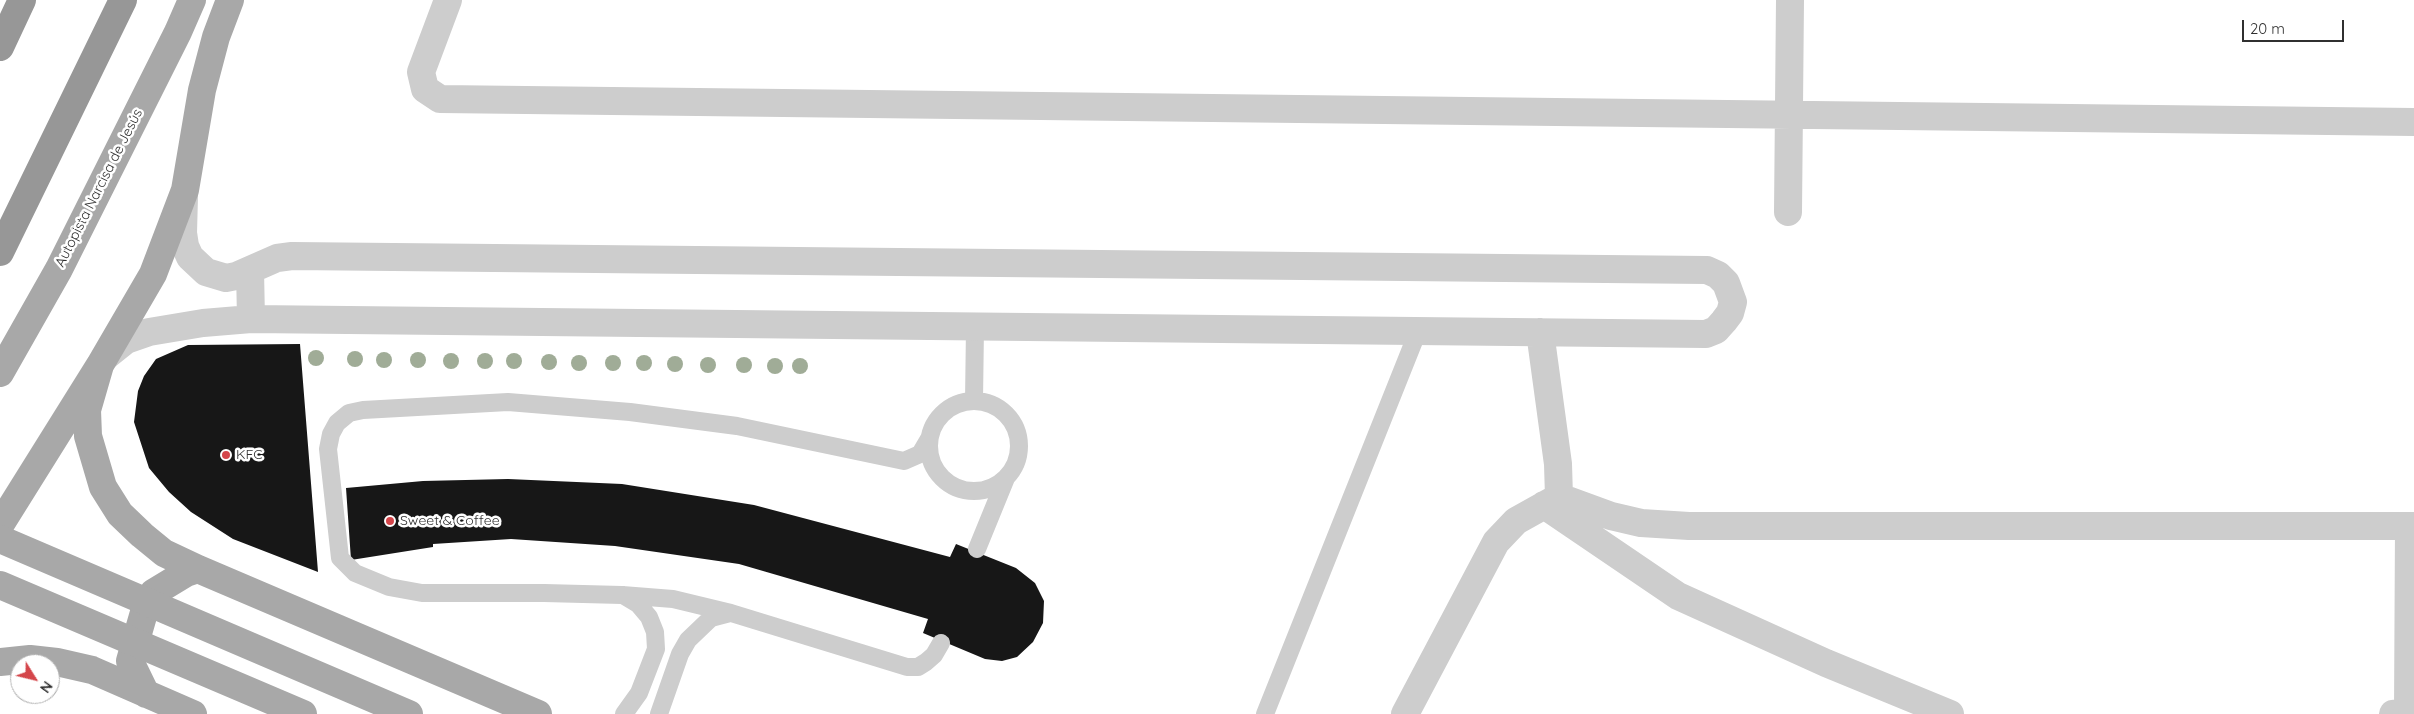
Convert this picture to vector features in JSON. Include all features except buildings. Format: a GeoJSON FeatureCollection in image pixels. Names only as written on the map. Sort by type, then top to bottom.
{"type":"FeatureCollection","features":[{"type":"Feature","properties":{"kind":"highway"},"geometry":{"type":"LineString","coordinates":[[0,47],[22,0]]}},
{"type":"Feature","properties":{"kind":"highway"},"geometry":{"type":"LineString","coordinates":[[0,252],[123,0]]}},
{"type":"Feature","properties":{"kind":"main road","name":"Autopista Narcisa de Jesús"},"geometry":{"type":"LineString","coordinates":[[0,374],[59,269],[178,32],[192,0]]}},
{"type":"Feature","properties":{"kind":"main road"},"geometry":{"type":"LineString","coordinates":[[0,525],[103,360],[153,274],[185,190],[202,90],[216,36],[230,0]]}},
{"type":"Feature","properties":{"kind":"main road"},"geometry":{"type":"LineString","coordinates":[[103,360],[87,410],[88,436],[103,487],[120,514],[164,553],[538,714]]}},
{"type":"Feature","properties":{"kind":"main road"},"geometry":{"type":"LineString","coordinates":[[0,539],[409,714]]}},
{"type":"Feature","properties":{"kind":"main road"},"geometry":{"type":"LineString","coordinates":[[146,694],[130,661],[145,609],[154,593],[186,573],[198,569]]}},
{"type":"Feature","properties":{"kind":"main road"},"geometry":{"type":"LineString","coordinates":[[0,585],[303,714]]}},
{"type":"Feature","properties":{"kind":"main road"},"geometry":{"type":"LineString","coordinates":[[0,662],[30,659],[57,662],[92,670],[193,714]]}},
{"type":"Feature","properties":{"kind":"street"},"geometry":{"type":"LineString","coordinates":[[448,0],[421,72],[425,89],[440,99],[2414,122]]}},
{"type":"Feature","properties":{"kind":"street"},"geometry":{"type":"LineString","coordinates":[[1788,212],[1790,0]]}},
{"type":"Feature","properties":{"kind":"street"},"geometry":{"type":"LineString","coordinates":[[103,360],[126,340],[149,332],[203,323],[251,319],[1706,334],[1716,330],[1730,313],[1733,302],[1731,292],[1726,283],[1718,275],[1707,270],[292,256],[277,258],[236,276],[216,276],[206,272],[190,257],[185,246],[183,233],[185,190]]}},
{"type":"Feature","properties":{"kind":"street"},"geometry":{"type":"LineString","coordinates":[[250,270],[251,319]]}},
{"type":"Feature","properties":{"kind":"street"},"geometry":{"type":"LineString","coordinates":[[1540,332],[1558,464],[1552,501]]}},
{"type":"Feature","properties":{"kind":"street"},"geometry":{"type":"LineString","coordinates":[[1552,501],[1678,596],[1826,663],[1950,714]]}},
{"type":"Feature","properties":{"kind":"street"},"geometry":{"type":"LineString","coordinates":[[1405,714],[1496,542],[1516,521],[1552,501],[1641,523],[1689,526],[2412,526],[2405,713]]}},
{"type":"Feature","properties":{"kind":"lane"},"geometry":{"type":"LineString","coordinates":[[974,401],[975,327]]}},
{"type":"Feature","properties":{"kind":"lane"},"geometry":{"type":"LineString","coordinates":[[1265,714],[1418,331]]}},
{"type":"Feature","properties":{"kind":"lane"},"geometry":{"type":"LineString","coordinates":[[941,643],[934,655],[926,662],[918,667],[907,667],[731,612],[674,599],[622,594],[422,593],[389,587],[355,573],[340,558],[337,546],[328,449],[331,434],[338,423],[349,413],[363,410],[508,402],[630,412],[737,426],[904,461],[920,454],[930,437],[935,423],[945,411],[958,404],[974,401],[989,403],[1002,410],[1012,422],[1018,436],[1019,451],[1015,466],[1006,478],[977,549]]}},
{"type":"Feature","properties":{"kind":"lane"},"geometry":{"type":"LineString","coordinates":[[930,437],[929,452],[933,466],[941,477],[953,486],[966,490],[980,491],[994,487],[1006,478]]}},
{"type":"Feature","properties":{"kind":"lane"},"geometry":{"type":"LineString","coordinates":[[622,594],[638,604],[649,617],[655,632],[656,649],[640,692],[624,714]]}},
{"type":"Feature","properties":{"kind":"lane"},"geometry":{"type":"LineString","coordinates":[[659,714],[680,654],[688,640],[711,618],[731,612]]}},
{"type":"Feature","properties":{"kind":"place","name":"KFC"},"geometry":{"type":"Point","coordinates":[226,455]}},
{"type":"Feature","properties":{"kind":"place","name":"Sweet & Coffee"},"geometry":{"type":"Point","coordinates":[390,521]}}]}
